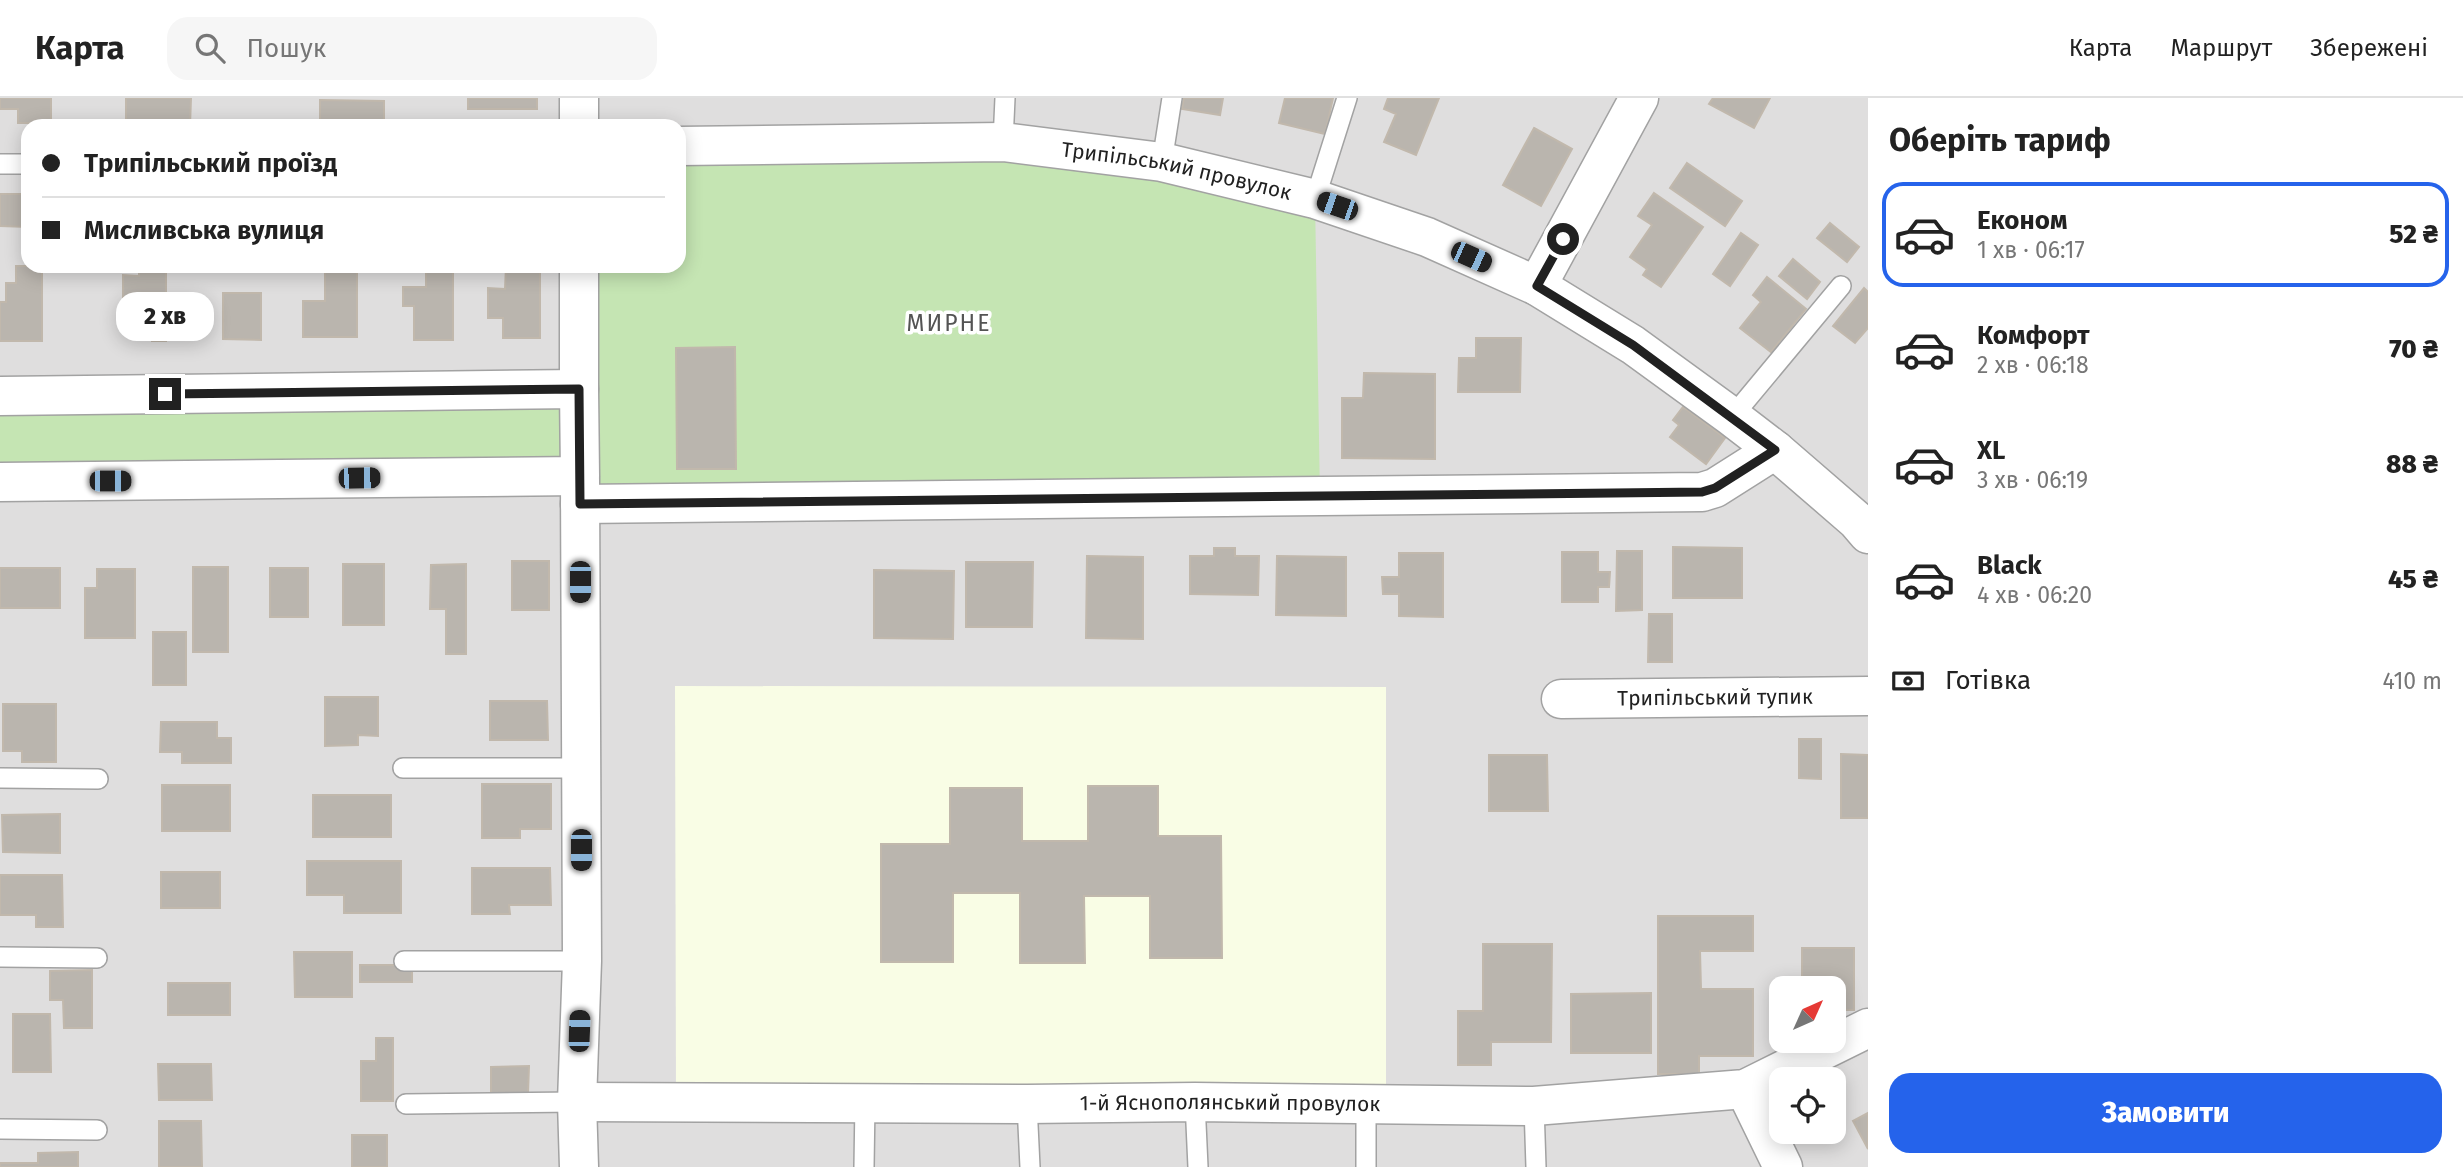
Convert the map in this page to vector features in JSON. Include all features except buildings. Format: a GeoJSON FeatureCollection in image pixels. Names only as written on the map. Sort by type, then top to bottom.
{"type":"FeatureCollection","features":[{"type":"Feature","properties":{"kind":"street"},"geometry":{"type":"LineString","coordinates":[[579,98],[579,119]]}},
{"type":"Feature","properties":{"kind":"street"},"geometry":{"type":"LineString","coordinates":[[1537,286],[1639,98]]}},
{"type":"Feature","properties":{"kind":"street","name":"Трипільський провулок"},"geometry":{"type":"LineString","coordinates":[[686,146],[1003,142],[1161,162],[1315,199],[1427,237],[1537,286],[1633,345],[1732,417],[1864,521]]}},
{"type":"Feature","properties":{"kind":"street"},"geometry":{"type":"LineString","coordinates":[[579,273],[582,961],[577,1102],[579,1167]]}},
{"type":"Feature","properties":{"kind":"street"},"geometry":{"type":"LineString","coordinates":[[0,396],[579,389]]}},
{"type":"Feature","properties":{"kind":"street"},"geometry":{"type":"LineString","coordinates":[[0,482],[580,490],[1702,492],[1715,488],[1775,450]]}},
{"type":"Feature","properties":{"kind":"street","name":"Трипільський тупик"},"geometry":{"type":"LineString","coordinates":[[1561,699],[1868,696]]}},
{"type":"Feature","properties":{"kind":"street","name":"1-й Яснополянський провулок"},"geometry":{"type":"LineString","coordinates":[[577,1102],[1195,1102],[1534,1106],[1745,1089],[1868,1028]]}},
{"type":"Feature","properties":{"kind":"street"},"geometry":{"type":"LineString","coordinates":[[1745,1089],[1783,1167]]}},
{"type":"Feature","properties":{"kind":"lane"},"geometry":{"type":"LineString","coordinates":[[1003,142],[1005,98]]}},
{"type":"Feature","properties":{"kind":"lane"},"geometry":{"type":"LineString","coordinates":[[1161,162],[1172,98]]}},
{"type":"Feature","properties":{"kind":"lane"},"geometry":{"type":"LineString","coordinates":[[1315,199],[1347,98]]}},
{"type":"Feature","properties":{"kind":"lane"},"geometry":{"type":"LineString","coordinates":[[0,164],[21,164]]}},
{"type":"Feature","properties":{"kind":"lane"},"geometry":{"type":"LineString","coordinates":[[1732,417],[1841,285]]}},
{"type":"Feature","properties":{"kind":"lane"},"geometry":{"type":"LineString","coordinates":[[403,768],[581,768]]}},
{"type":"Feature","properties":{"kind":"lane"},"geometry":{"type":"LineString","coordinates":[[0,778],[98,779]]}},
{"type":"Feature","properties":{"kind":"lane"},"geometry":{"type":"LineString","coordinates":[[0,957],[97,958]]}},
{"type":"Feature","properties":{"kind":"lane"},"geometry":{"type":"LineString","coordinates":[[404,961],[582,961]]}},
{"type":"Feature","properties":{"kind":"lane"},"geometry":{"type":"LineString","coordinates":[[406,1104],[577,1102]]}},
{"type":"Feature","properties":{"kind":"lane"},"geometry":{"type":"LineString","coordinates":[[864,1167],[865,1102]]}},
{"type":"Feature","properties":{"kind":"lane"},"geometry":{"type":"LineString","coordinates":[[1195,1102],[1198,1167]]}},
{"type":"Feature","properties":{"kind":"lane"},"geometry":{"type":"LineString","coordinates":[[1027,1104],[1030,1167]]}},
{"type":"Feature","properties":{"kind":"lane"},"geometry":{"type":"LineString","coordinates":[[1366,1104],[1366,1167]]}},
{"type":"Feature","properties":{"kind":"lane"},"geometry":{"type":"LineString","coordinates":[[1534,1106],[1536,1167]]}},
{"type":"Feature","properties":{"kind":"lane"},"geometry":{"type":"LineString","coordinates":[[0,1129],[97,1130]]}},
{"type":"Feature","properties":{"kind":"shaded area"},"geometry":{"type":"Polygon","coordinates":[[[0,98],[1868,98],[1868,1167],[0,1167],[0,482],[1320,497],[686,150],[686,119],[21,119],[21,273],[579,273],[579,389],[0,396],[0,98]]]}},
{"type":"Feature","properties":{"kind":"shaded area"},"geometry":{"type":"Polygon","coordinates":[[[675,686],[1386,687],[1386,1095],[676,1094],[675,686]]]}},
{"type":"Feature","properties":{"kind":"green space"},"geometry":{"type":"Polygon","coordinates":[[[1003,142],[1315,199],[1320,497],[580,504],[580,476],[0,482],[0,396],[579,389],[579,273],[686,273],[686,146],[1003,142]]]}},
{"type":"Feature","properties":{"kind":"district","name":"МИРНЕ"},"geometry":{"type":"Point","coordinates":[949,323]}},
{"type":"Feature","properties":{"kind":"route"},"geometry":{"type":"LineString","coordinates":[[165,394],[579,389],[580,504],[1702,492],[1715,488],[1775,450],[1633,345],[1537,286],[1563,239]]}}]}
